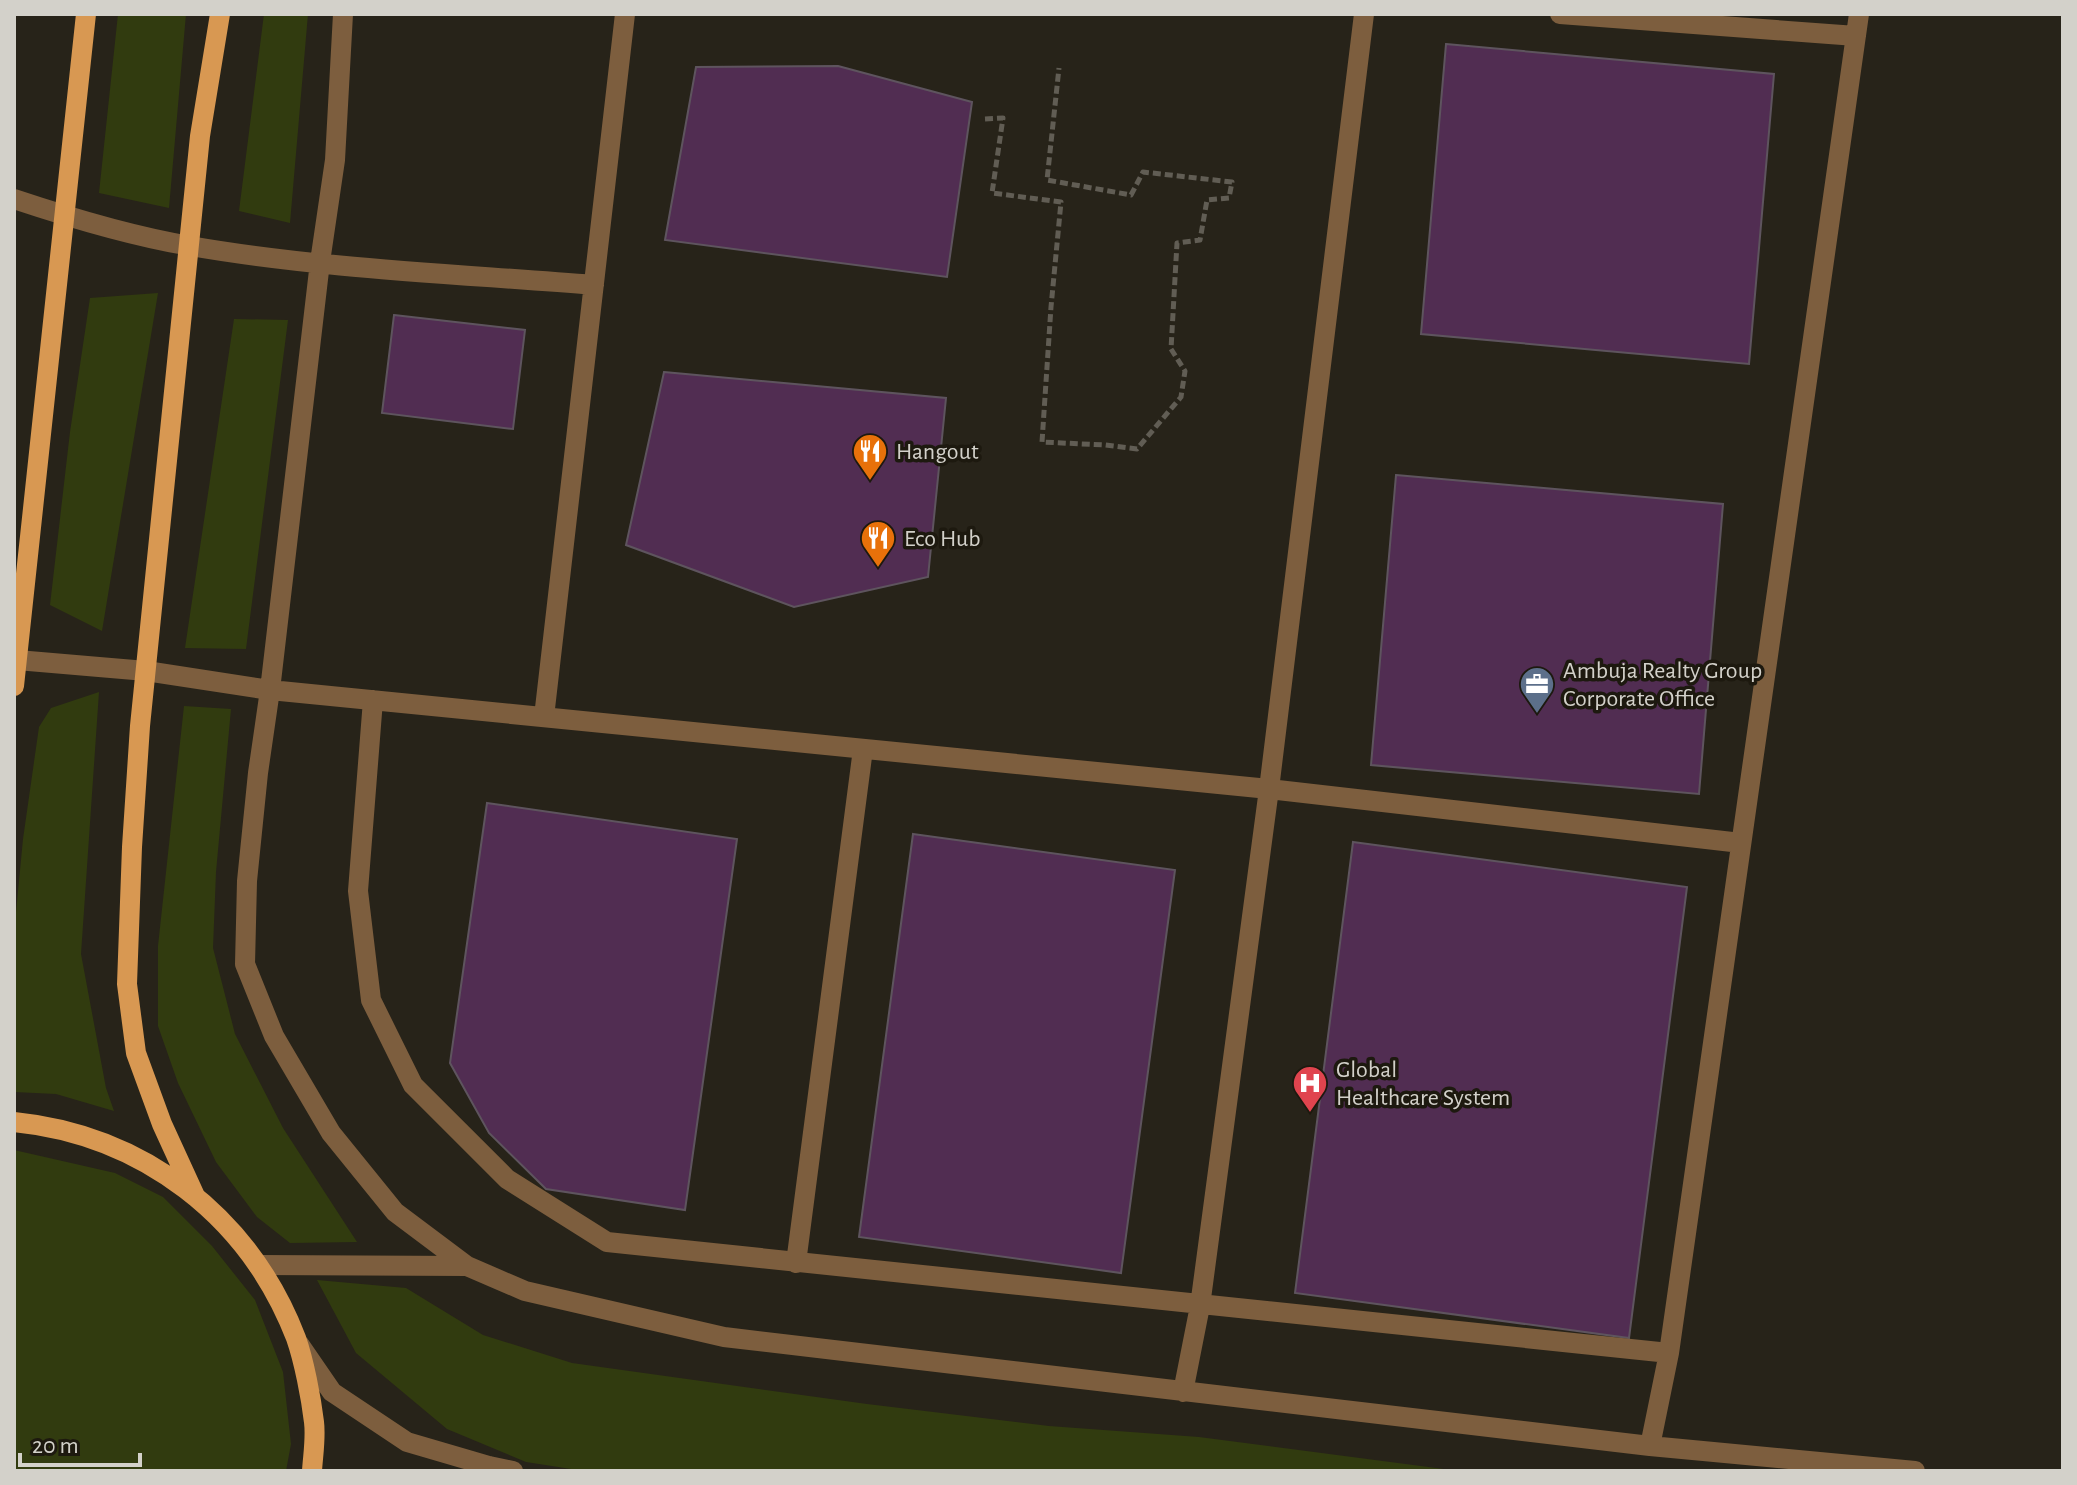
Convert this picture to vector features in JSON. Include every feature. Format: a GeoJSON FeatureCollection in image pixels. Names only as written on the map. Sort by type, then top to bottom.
{"type":"FeatureCollection","features":[{"type":"Feature","properties":{"kind":"main road"},"geometry":{"type":"LineString","coordinates":[[14,686],[86,14]]}},
{"type":"Feature","properties":{"kind":"main road"},"geometry":{"type":"LineString","coordinates":[[195,1196],[162,1124],[136,1053],[127,984],[132,847],[146,671],[200,136],[220,14]]}},
{"type":"Feature","properties":{"kind":"main road"},"geometry":{"type":"LineString","coordinates":[[14,1122],[54,1126],[129,1152],[195,1196],[229,1228],[258,1265],[280,1302],[297,1341],[314,1424],[312,1471]]}},
{"type":"Feature","properties":{"kind":"street"},"geometry":{"type":"LineString","coordinates":[[343,14],[335,160],[258,773],[247,881],[245,964],[274,1036],[331,1133],[395,1212],[467,1266],[525,1291],[724,1337],[1650,1446],[1915,1471]]}},
{"type":"Feature","properties":{"kind":"street"},"geometry":{"type":"LineString","coordinates":[[544,717],[625,14]]}},
{"type":"Feature","properties":{"kind":"street"},"geometry":{"type":"LineString","coordinates":[[1183,1392],[1200,1306],[1269,789],[1364,14]]}},
{"type":"Feature","properties":{"kind":"street"},"geometry":{"type":"LineString","coordinates":[[1560,14],[1856,36]]}},
{"type":"Feature","properties":{"kind":"street"},"geometry":{"type":"LineString","coordinates":[[1650,1446],[1669,1353],[1859,14]]}},
{"type":"Feature","properties":{"kind":"street"},"geometry":{"type":"LineString","coordinates":[[14,199],[63,215],[188,246],[320,262],[594,285]]}},
{"type":"Feature","properties":{"kind":"street"},"geometry":{"type":"LineString","coordinates":[[17,660],[146,671],[270,690],[1269,789],[1741,843]]}},
{"type":"Feature","properties":{"kind":"street"},"geometry":{"type":"LineString","coordinates":[[373,700],[358,891],[371,1000],[413,1085],[507,1179],[607,1242],[1669,1353]]}},
{"type":"Feature","properties":{"kind":"street"},"geometry":{"type":"LineString","coordinates":[[796,1263],[863,749]]}},
{"type":"Feature","properties":{"kind":"street"},"geometry":{"type":"LineString","coordinates":[[258,1265],[467,1266]]}},
{"type":"Feature","properties":{"kind":"street"},"geometry":{"type":"LineString","coordinates":[[297,1341],[332,1392],[407,1442],[513,1471]]}},
{"type":"Feature","properties":{"kind":"path"},"geometry":{"type":"LineString","coordinates":[[985,119],[1003,118],[992,193],[1061,202],[1042,442],[1137,449],[1181,397],[1185,371],[1171,349],[1177,243],[1200,240],[1207,200],[1229,198],[1232,182],[1143,172],[1131,195],[1047,180],[1059,68]]}},
{"type":"Feature","properties":{"kind":"green space"},"geometry":{"type":"Polygon","coordinates":[[[118,14],[186,14],[169,208],[99,193],[118,14]]]}},
{"type":"Feature","properties":{"kind":"green space"},"geometry":{"type":"Polygon","coordinates":[[[264,14],[308,14],[290,223],[239,211],[264,14]]]}},
{"type":"Feature","properties":{"kind":"green space"},"geometry":{"type":"Polygon","coordinates":[[[158,293],[102,631],[50,605],[70,432],[90,298],[158,293]]]}},
{"type":"Feature","properties":{"kind":"green space"},"geometry":{"type":"Polygon","coordinates":[[[234,319],[288,320],[246,649],[185,648],[234,319]]]}},
{"type":"Feature","properties":{"kind":"green space"},"geometry":{"type":"Polygon","coordinates":[[[99,692],[81,954],[106,1088],[114,1111],[56,1094],[14,1092],[14,933],[39,727],[51,708],[99,692]]]}},
{"type":"Feature","properties":{"kind":"green space"},"geometry":{"type":"Polygon","coordinates":[[[184,706],[231,709],[216,872],[213,948],[235,1034],[283,1128],[357,1242],[290,1243],[257,1217],[216,1162],[178,1083],[158,1026],[158,946],[184,706]]]}},
{"type":"Feature","properties":{"kind":"green space"},"geometry":{"type":"Polygon","coordinates":[[[14,1150],[115,1173],[163,1197],[212,1246],[255,1300],[283,1372],[291,1444],[286,1471],[14,1471],[14,1150]]]}},
{"type":"Feature","properties":{"kind":"green space"},"geometry":{"type":"Polygon","coordinates":[[[317,1280],[406,1288],[483,1335],[572,1363],[867,1404],[1049,1426],[1199,1437],[1459,1471],[584,1471],[526,1462],[447,1429],[356,1353],[317,1280]]]}},
{"type":"Feature","properties":{"kind":"building"},"geometry":{"type":"Polygon","coordinates":[[[1446,44],[1774,74],[1749,364],[1421,334],[1446,44]]]}},
{"type":"Feature","properties":{"kind":"building"},"geometry":{"type":"Polygon","coordinates":[[[838,66],[972,102],[947,277],[665,240],[696,67],[838,66]]]}},
{"type":"Feature","properties":{"kind":"building"},"geometry":{"type":"Polygon","coordinates":[[[394,315],[525,330],[513,429],[382,413],[394,315]]]}},
{"type":"Feature","properties":{"kind":"building"},"geometry":{"type":"Polygon","coordinates":[[[664,372],[946,398],[928,577],[794,607],[626,545],[664,372]]]}},
{"type":"Feature","properties":{"kind":"building"},"geometry":{"type":"Polygon","coordinates":[[[1396,475],[1723,504],[1699,794],[1371,765],[1396,475]]]}},
{"type":"Feature","properties":{"kind":"building"},"geometry":{"type":"Polygon","coordinates":[[[487,803],[737,839],[685,1210],[546,1189],[489,1133],[450,1063],[487,803]]]}},
{"type":"Feature","properties":{"kind":"building"},"geometry":{"type":"Polygon","coordinates":[[[913,834],[1175,870],[1121,1273],[859,1237],[913,834]]]}},
{"type":"Feature","properties":{"kind":"building"},"geometry":{"type":"Polygon","coordinates":[[[1353,842],[1687,887],[1629,1338],[1295,1293],[1353,842]]]}},
{"type":"Feature","properties":{"kind":"place","name":"Hangout"},"geometry":{"type":"Point","coordinates":[870,482]}},
{"type":"Feature","properties":{"kind":"place","name":"Eco Hub"},"geometry":{"type":"Point","coordinates":[878,569]}},
{"type":"Feature","properties":{"kind":"place","name":"Ambuja Realty Group Corporate Office"},"geometry":{"type":"Point","coordinates":[1537,715]}},
{"type":"Feature","properties":{"kind":"place","name":"Global Healthcare System"},"geometry":{"type":"Point","coordinates":[1310,1114]}}]}
